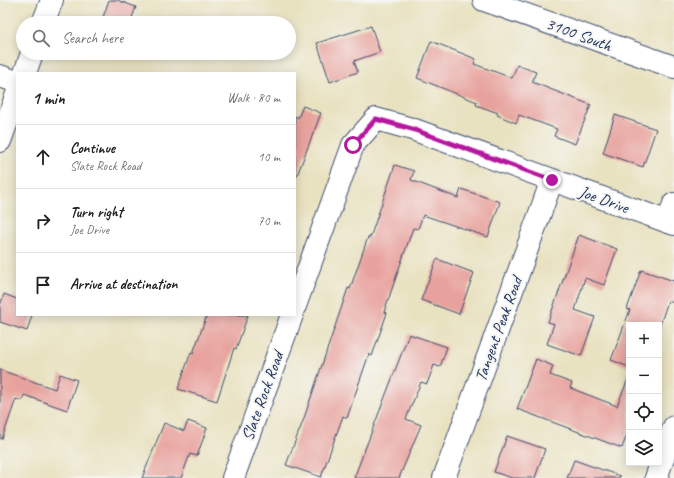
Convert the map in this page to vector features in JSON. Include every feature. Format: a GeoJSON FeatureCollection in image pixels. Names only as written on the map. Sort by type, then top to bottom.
{"type":"FeatureCollection","features":[{"type":"Feature","properties":{"kind":"street"},"geometry":{"type":"LineString","coordinates":[[46,16],[52,0]]}},
{"type":"Feature","properties":{"kind":"street","name":"3100 South"},"geometry":{"type":"LineString","coordinates":[[484,0],[674,68]]}},
{"type":"Feature","properties":{"kind":"street"},"geometry":{"type":"LineString","coordinates":[[25,72],[30,60]]}},
{"type":"Feature","properties":{"kind":"street"},"geometry":{"type":"LineString","coordinates":[[0,76],[16,82]]}},
{"type":"Feature","properties":{"kind":"street"},"geometry":{"type":"LineString","coordinates":[[0,141],[16,97]]}},
{"type":"Feature","properties":{"kind":"street","name":"Joe Drive"},"geometry":{"type":"LineString","coordinates":[[296,303],[353,145],[376,119],[412,129],[552,180],[672,217]]}},
{"type":"Feature","properties":{"kind":"street","name":"Tangent Peak Road"},"geometry":{"type":"LineString","coordinates":[[444,478],[552,180]]}},
{"type":"Feature","properties":{"kind":"street","name":"Slate Rock Road"},"geometry":{"type":"LineString","coordinates":[[233,478],[292,316]]}},
{"type":"Feature","properties":{"kind":"street"},"geometry":{"type":"LineString","coordinates":[[656,478],[674,426]]}},
{"type":"Feature","properties":{"kind":"building"},"geometry":{"type":"Polygon","coordinates":[[[109,0],[117,0],[136,7],[133,16],[103,16],[109,0]]]}},
{"type":"Feature","properties":{"kind":"building"},"geometry":{"type":"Polygon","coordinates":[[[371,26],[380,52],[354,61],[358,72],[330,82],[317,43],[371,26]]]}},
{"type":"Feature","properties":{"kind":"building"},"geometry":{"type":"Polygon","coordinates":[[[431,41],[476,59],[474,64],[512,78],[517,65],[536,72],[532,82],[591,105],[575,144],[554,136],[557,129],[519,115],[516,123],[497,115],[498,113],[476,105],[477,102],[417,78],[431,41]]]}},
{"type":"Feature","properties":{"kind":"building"},"geometry":{"type":"Polygon","coordinates":[[[303,106],[321,113],[296,178],[296,117],[298,118],[303,106]]]}},
{"type":"Feature","properties":{"kind":"building"},"geometry":{"type":"Polygon","coordinates":[[[615,115],[656,129],[643,167],[603,153],[615,115]]]}},
{"type":"Feature","properties":{"kind":"building"},"geometry":{"type":"Polygon","coordinates":[[[395,165],[414,171],[411,180],[458,198],[461,189],[500,202],[488,237],[423,215],[418,229],[413,228],[384,312],[387,313],[372,356],[369,354],[347,418],[343,416],[321,477],[286,465],[303,421],[348,288],[350,289],[368,237],[370,238],[395,165]]]}},
{"type":"Feature","properties":{"kind":"building"},"geometry":{"type":"Polygon","coordinates":[[[579,235],[617,249],[604,285],[585,278],[575,310],[595,317],[581,356],[547,344],[554,324],[548,322],[579,235]]]}},
{"type":"Feature","properties":{"kind":"building"},"geometry":{"type":"Polygon","coordinates":[[[437,259],[474,273],[459,314],[421,300],[437,259]]]}},
{"type":"Feature","properties":{"kind":"building"},"geometry":{"type":"Polygon","coordinates":[[[641,270],[674,281],[674,303],[668,301],[661,322],[626,322],[626,366],[611,360],[630,310],[627,309],[641,270]]]}},
{"type":"Feature","properties":{"kind":"building"},"geometry":{"type":"Polygon","coordinates":[[[4,294],[16,299],[16,316],[32,316],[27,331],[0,322],[0,306],[4,294]]]}},
{"type":"Feature","properties":{"kind":"building"},"geometry":{"type":"Polygon","coordinates":[[[207,316],[248,316],[236,349],[234,348],[217,401],[178,389],[191,352],[193,353],[207,316]]]}},
{"type":"Feature","properties":{"kind":"building"},"geometry":{"type":"Polygon","coordinates":[[[409,334],[447,347],[440,367],[434,365],[427,384],[421,382],[406,419],[421,425],[399,478],[354,478],[409,334]]]}},
{"type":"Feature","properties":{"kind":"building"},"geometry":{"type":"Polygon","coordinates":[[[536,359],[553,366],[550,375],[572,383],[570,388],[617,406],[626,384],[626,437],[622,448],[517,409],[536,359]]]}},
{"type":"Feature","properties":{"kind":"building"},"geometry":{"type":"Polygon","coordinates":[[[0,370],[55,389],[60,374],[77,380],[67,410],[24,395],[22,401],[16,399],[2,439],[0,438],[0,370]]]}},
{"type":"Feature","properties":{"kind":"building"},"geometry":{"type":"Polygon","coordinates":[[[188,421],[207,428],[197,456],[190,454],[181,478],[142,478],[164,423],[184,431],[188,421]]]}},
{"type":"Feature","properties":{"kind":"building"},"geometry":{"type":"Polygon","coordinates":[[[507,436],[545,449],[535,478],[512,478],[494,472],[507,436]]]}},
{"type":"Feature","properties":{"kind":"building"},"geometry":{"type":"Polygon","coordinates":[[[574,460],[620,476],[619,478],[567,478],[574,460]]]}},
{"type":"Feature","properties":{"kind":"route"},"geometry":{"type":"LineString","coordinates":[[353,145],[376,119],[412,129],[552,180]]}}]}
